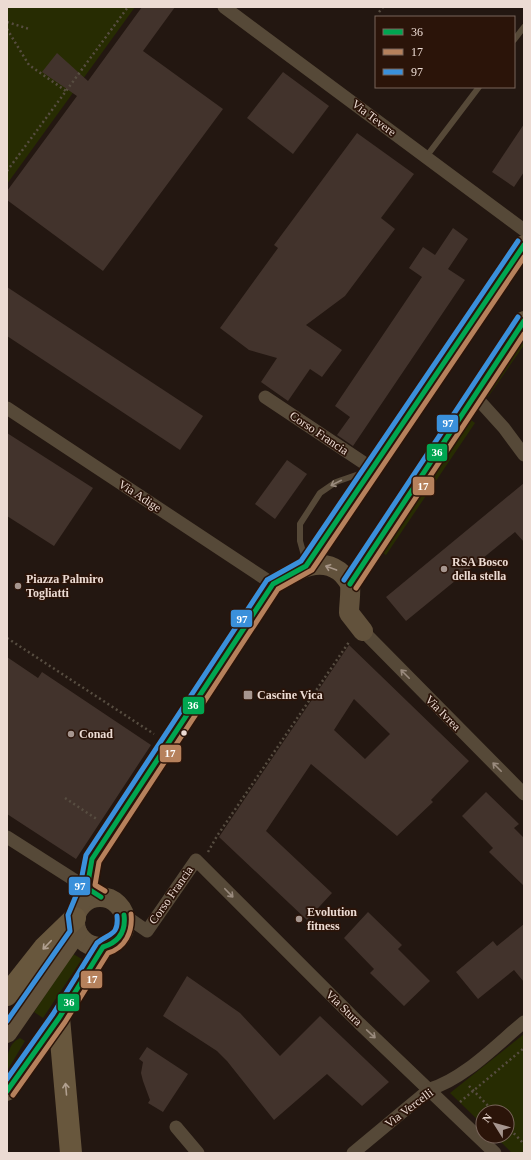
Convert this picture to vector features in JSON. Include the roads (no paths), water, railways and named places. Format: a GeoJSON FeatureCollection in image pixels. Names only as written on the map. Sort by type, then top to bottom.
{"type":"FeatureCollection","features":[{"type":"Feature","properties":{"kind":"highway"},"geometry":{"type":"LineString","coordinates":[[7,995],[44,948],[77,920]]}},
{"type":"Feature","properties":{"kind":"highway"},"geometry":{"type":"LineString","coordinates":[[59,1018],[71,1153]]}},
{"type":"Feature","properties":{"kind":"highway"},"geometry":{"type":"LineString","coordinates":[[68,1127],[80,1153]]}},
{"type":"Feature","properties":{"kind":"main road"},"geometry":{"type":"LineString","coordinates":[[306,566],[373,470],[523,231]]}},
{"type":"Feature","properties":{"kind":"main road"},"geometry":{"type":"LineString","coordinates":[[363,631],[349,613],[350,584],[524,321]]}},
{"type":"Feature","properties":{"kind":"main road"},"geometry":{"type":"LineString","coordinates":[[7,1033],[94,893],[92,860],[273,584],[306,566],[320,564],[334,567],[350,584]]}},
{"type":"Feature","properties":{"kind":"main road"},"geometry":{"type":"LineString","coordinates":[[77,920],[88,944],[103,947],[112,944],[122,935],[125,924],[124,915],[116,902],[94,893]]}},
{"type":"Feature","properties":{"kind":"main road"},"geometry":{"type":"LineString","coordinates":[[7,1091],[59,1018],[103,947]]}},
{"type":"Feature","properties":{"kind":"street","name":"Via Tevere"},"geometry":{"type":"LineString","coordinates":[[224,7],[523,231]]}},
{"type":"Feature","properties":{"kind":"street"},"geometry":{"type":"LineString","coordinates":[[504,350],[524,331]]}},
{"type":"Feature","properties":{"kind":"street"},"geometry":{"type":"LineString","coordinates":[[475,396],[504,428],[524,455]]}},
{"type":"Feature","properties":{"kind":"street","name":"Corso Francia"},"geometry":{"type":"LineString","coordinates":[[265,397],[373,470]]}},
{"type":"Feature","properties":{"kind":"street","name":"Via Adige"},"geometry":{"type":"LineString","coordinates":[[7,408],[273,584]]}},
{"type":"Feature","properties":{"kind":"street","name":"Via Ivrea"},"geometry":{"type":"LineString","coordinates":[[363,631],[524,794]]}},
{"type":"Feature","properties":{"kind":"street"},"geometry":{"type":"LineString","coordinates":[[7,836],[94,893]]}},
{"type":"Feature","properties":{"kind":"street","name":"Corso Francia"},"geometry":{"type":"LineString","coordinates":[[124,915],[147,931],[199,863]]}},
{"type":"Feature","properties":{"kind":"street","name":"Via Stura"},"geometry":{"type":"LineString","coordinates":[[199,863],[359,1023],[430,1089],[495,1153]]}},
{"type":"Feature","properties":{"kind":"street","name":"Via Vercelli"},"geometry":{"type":"LineString","coordinates":[[353,1153],[430,1089],[444,1085],[459,1076],[524,1022]]}},
{"type":"Feature","properties":{"kind":"street"},"geometry":{"type":"LineString","coordinates":[[176,1126],[198,1153]]}},
{"type":"Feature","properties":{"kind":"lane"},"geometry":{"type":"LineString","coordinates":[[515,39],[524,27]]}},
{"type":"Feature","properties":{"kind":"lane"},"geometry":{"type":"LineString","coordinates":[[426,157],[478,88]]}},
{"type":"Feature","properties":{"kind":"lane"},"geometry":{"type":"LineString","coordinates":[[306,566],[300,541],[300,524],[320,493],[336,482],[373,470]]}},
{"type":"Feature","properties":{"kind":"place","name":"RSA Bosco della stella"},"geometry":{"type":"Point","coordinates":[444,569]}},
{"type":"Feature","properties":{"kind":"place","name":"Piazza Palmiro Togliatti"},"geometry":{"type":"Point","coordinates":[18,586]}},
{"type":"Feature","properties":{"kind":"place","name":"Cascine Vica"},"geometry":{"type":"Point","coordinates":[248,695]}},
{"type":"Feature","properties":{"kind":"place","name":"Conad"},"geometry":{"type":"Point","coordinates":[71,734]}},
{"type":"Feature","properties":{"kind":"place","name":"Evolution fitness"},"geometry":{"type":"Point","coordinates":[299,919]}}]}
